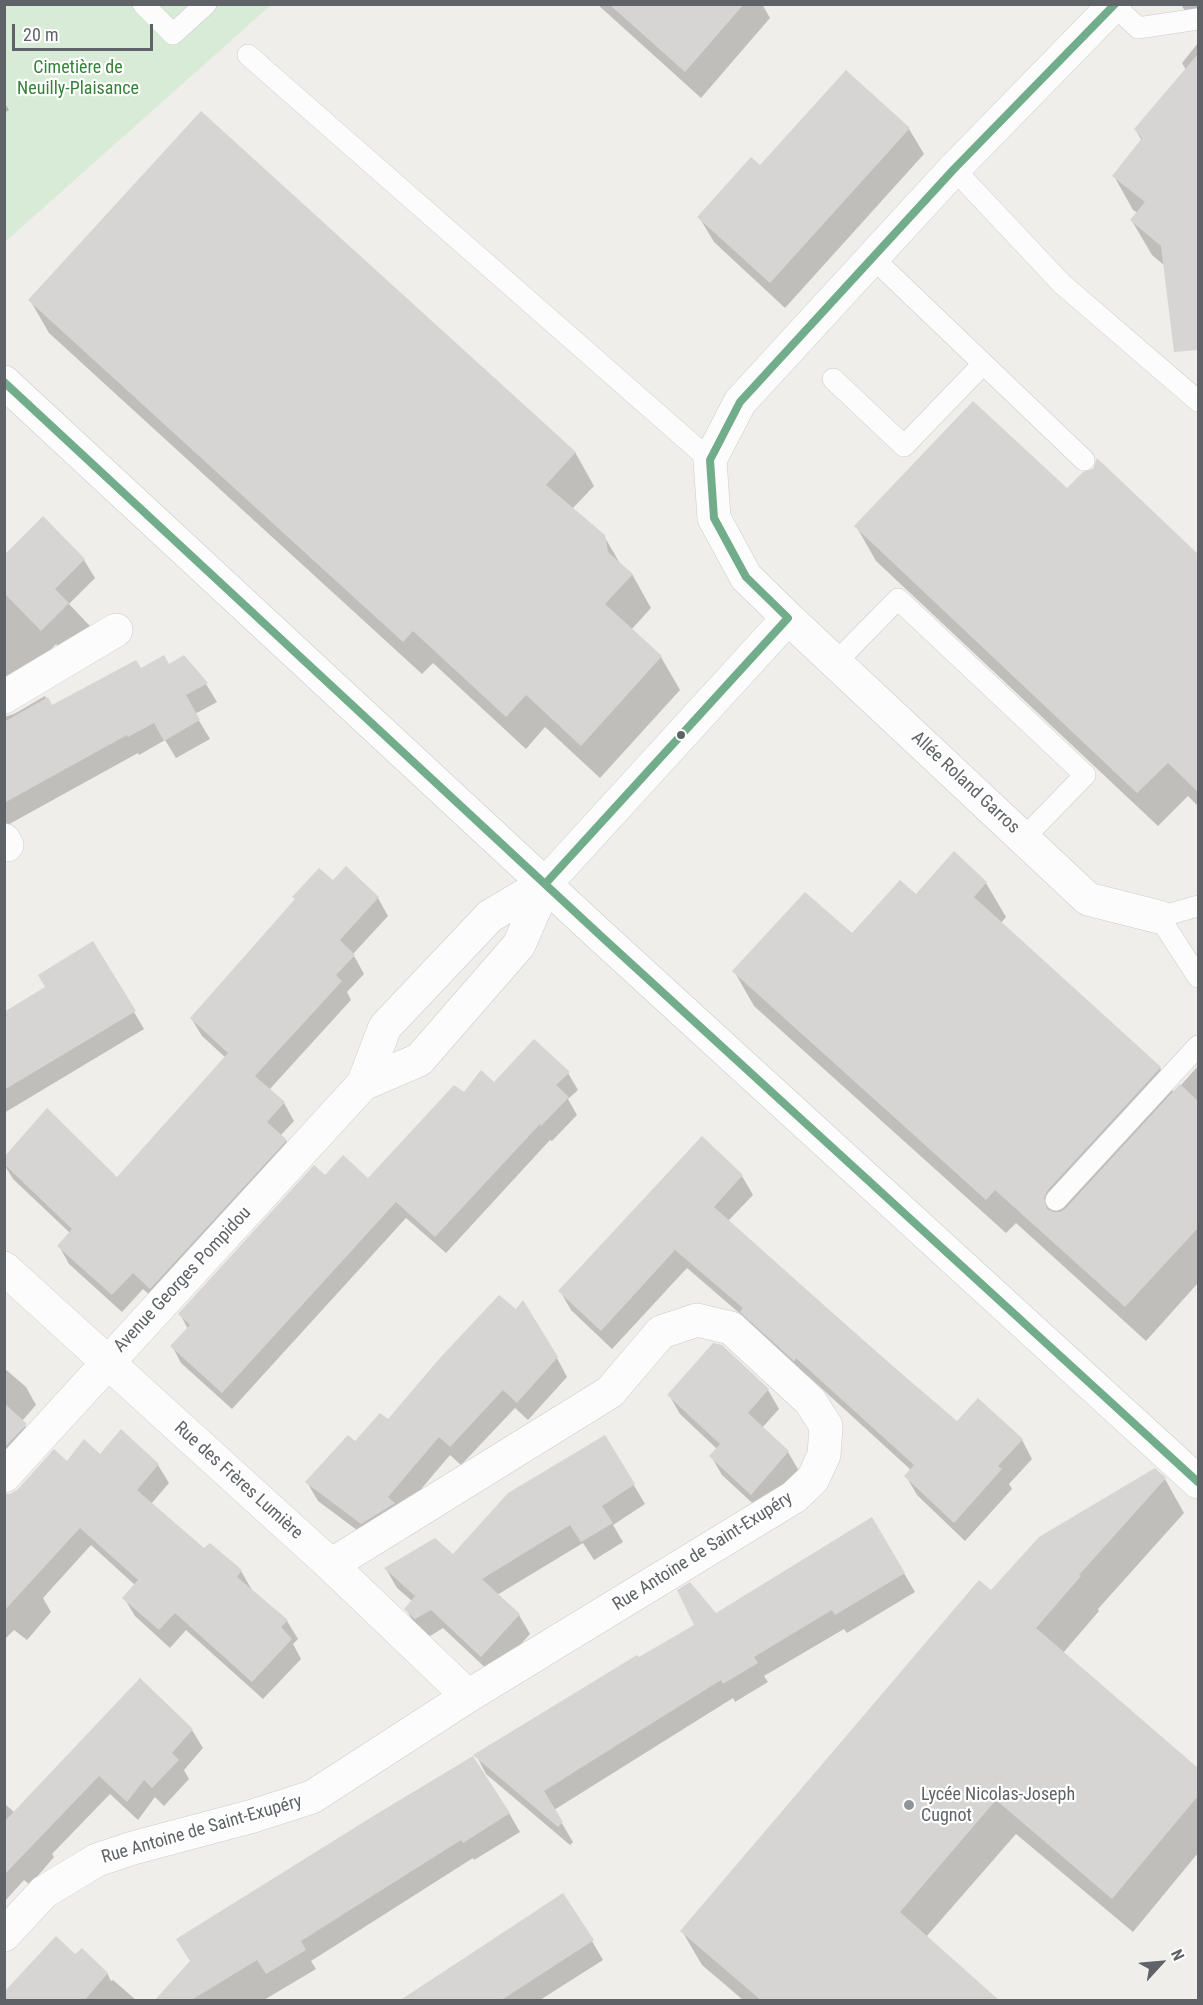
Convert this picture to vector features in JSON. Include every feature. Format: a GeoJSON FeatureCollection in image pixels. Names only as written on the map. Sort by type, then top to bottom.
{"type":"FeatureCollection","features":[{"type":"Feature","properties":{"kind":"street"},"geometry":{"type":"LineString","coordinates":[[710,460],[740,402],[954,169],[1114,5]]}},
{"type":"Feature","properties":{"kind":"street"},"geometry":{"type":"LineString","coordinates":[[4,382],[1198,1482]]}},
{"type":"Feature","properties":{"kind":"street","name":"Allée Roland Garros"},"geometry":{"type":"LineString","coordinates":[[710,460],[714,518],[746,577],[1088,899],[1159,917]]}},
{"type":"Feature","properties":{"kind":"street"},"geometry":{"type":"LineString","coordinates":[[546,883],[692,726],[788,618]]}},
{"type":"Feature","properties":{"kind":"street"},"geometry":{"type":"LineString","coordinates":[[4,697],[116,630]]}},
{"type":"Feature","properties":{"kind":"street","name":"Avenue Georges Pompidou"},"geometry":{"type":"LineString","coordinates":[[363,1084],[419,1060],[519,945],[546,883]]}},
{"type":"Feature","properties":{"kind":"street","name":"Avenue Georges Pompidou"},"geometry":{"type":"LineString","coordinates":[[4,1476],[363,1084],[385,1027],[490,916],[546,883]]}},
{"type":"Feature","properties":{"kind":"street","name":"Rue des Frères Lumière"},"geometry":{"type":"LineString","coordinates":[[4,1268],[331,1565],[468,1696]]}},
{"type":"Feature","properties":{"kind":"street","name":"Rue Antoine de Saint-Exupéry"},"geometry":{"type":"LineString","coordinates":[[4,1935],[44,1892],[97,1860],[312,1797],[468,1696],[794,1497],[813,1479],[824,1455],[826,1426],[810,1401],[731,1328],[698,1320],[661,1332],[610,1392],[331,1565]]}},
{"type":"Feature","properties":{"kind":"lane"},"geometry":{"type":"LineString","coordinates":[[143,4],[173,34],[206,4]]}},
{"type":"Feature","properties":{"kind":"lane"},"geometry":{"type":"LineString","coordinates":[[1114,5],[1137,28],[1198,19]]}},
{"type":"Feature","properties":{"kind":"lane"},"geometry":{"type":"LineString","coordinates":[[248,56],[710,460]]}},
{"type":"Feature","properties":{"kind":"lane"},"geometry":{"type":"LineString","coordinates":[[954,169],[1062,284],[1198,400]]}},
{"type":"Feature","properties":{"kind":"lane"},"geometry":{"type":"LineString","coordinates":[[873,258],[1084,460]]}},
{"type":"Feature","properties":{"kind":"lane"},"geometry":{"type":"LineString","coordinates":[[833,379],[904,446],[983,364]]}},
{"type":"Feature","properties":{"kind":"lane"},"geometry":{"type":"LineString","coordinates":[[836,662],[898,599],[1085,775],[1024,838]]}},
{"type":"Feature","properties":{"kind":"lane"},"geometry":{"type":"LineString","coordinates":[[1198,906],[1159,917],[1198,977]]}},
{"type":"Feature","properties":{"kind":"lane"},"geometry":{"type":"LineString","coordinates":[[1056,1200],[1198,1047]]}},
{"type":"Feature","properties":{"kind":"green space","name":"Cimetière de Neuilly-Plaisance"},"geometry":{"type":"Polygon","coordinates":[[[5,5],[271,5],[5,242],[5,5]]]}},
{"type":"Feature","properties":{"kind":"building"},"geometry":{"type":"Polygon","coordinates":[[[609,4],[744,4],[685,72],[609,4]]]}},
{"type":"Feature","properties":{"kind":"building"},"geometry":{"type":"Polygon","coordinates":[[[1198,54],[1198,350],[1174,352],[1161,246],[1130,220],[1145,202],[1112,176],[1142,138],[1134,129],[1198,54]]]}},
{"type":"Feature","properties":{"kind":"building"},"geometry":{"type":"Polygon","coordinates":[[[846,70],[910,128],[770,283],[697,217],[751,157],[760,165],[846,70]]]}},
{"type":"Feature","properties":{"kind":"building"},"geometry":{"type":"Polygon","coordinates":[[[201,111],[576,452],[546,485],[605,535],[608,552],[633,574],[605,604],[662,656],[581,746],[526,695],[506,717],[413,631],[403,642],[28,300],[201,111]]]}},
{"type":"Feature","properties":{"kind":"building"},"geometry":{"type":"Polygon","coordinates":[[[973,401],[1067,488],[1083,472],[1093,469],[1097,458],[1198,554],[1198,792],[1168,763],[1137,793],[854,526],[973,401]]]}},
{"type":"Feature","properties":{"kind":"building"},"geometry":{"type":"Polygon","coordinates":[[[43,516],[85,559],[55,589],[69,603],[41,631],[4,593],[4,555],[43,516]]]}},
{"type":"Feature","properties":{"kind":"building"},"geometry":{"type":"Polygon","coordinates":[[[164,655],[169,664],[184,655],[208,683],[186,695],[200,720],[164,741],[154,723],[128,737],[127,735],[4,803],[4,722],[48,697],[52,705],[136,660],[141,668],[164,655]]]}},
{"type":"Feature","properties":{"kind":"building"},"geometry":{"type":"Polygon","coordinates":[[[954,851],[987,882],[974,897],[1161,1067],[1047,1191],[1044,1198],[1047,1209],[1060,1212],[1065,1209],[1180,1084],[1198,1101],[1198,1228],[1125,1307],[995,1190],[986,1200],[732,971],[805,892],[852,933],[900,880],[916,894],[954,851]]]}},
{"type":"Feature","properties":{"kind":"building"},"geometry":{"type":"Polygon","coordinates":[[[346,866],[379,897],[340,940],[355,955],[336,975],[342,981],[255,1076],[285,1102],[267,1122],[287,1140],[150,1289],[133,1273],[112,1295],[57,1246],[72,1229],[4,1164],[4,1157],[47,1108],[117,1177],[228,1053],[190,1018],[295,899],[292,897],[319,868],[333,880],[346,866]]]}},
{"type":"Feature","properties":{"kind":"building"},"geometry":{"type":"Polygon","coordinates":[[[93,941],[136,1011],[4,1090],[4,1012],[45,987],[38,975],[93,941]]]}},
{"type":"Feature","properties":{"kind":"building"},"geometry":{"type":"Polygon","coordinates":[[[534,1039],[570,1072],[556,1085],[569,1097],[541,1126],[540,1124],[435,1237],[396,1202],[222,1393],[170,1346],[190,1325],[178,1314],[314,1165],[325,1175],[343,1155],[368,1178],[454,1085],[464,1092],[481,1070],[494,1082],[534,1039]]]}},
{"type":"Feature","properties":{"kind":"building"},"geometry":{"type":"Polygon","coordinates":[[[702,1136],[743,1175],[714,1207],[957,1421],[978,1398],[1023,1439],[998,1466],[1002,1469],[954,1523],[904,1476],[914,1465],[796,1358],[794,1361],[740,1312],[743,1308],[675,1250],[601,1331],[558,1291],[702,1136]]]}},
{"type":"Feature","properties":{"kind":"building"},"geometry":{"type":"Polygon","coordinates":[[[499,1295],[516,1309],[523,1300],[558,1357],[517,1403],[503,1390],[450,1447],[439,1437],[388,1497],[395,1503],[361,1524],[305,1482],[348,1435],[355,1441],[380,1413],[388,1419],[440,1358],[499,1295]]]}},
{"type":"Feature","properties":{"kind":"building"},"geometry":{"type":"Polygon","coordinates":[[[713,1343],[722,1345],[769,1389],[748,1413],[789,1451],[751,1495],[709,1456],[720,1444],[667,1395],[713,1343]]]}},
{"type":"Feature","properties":{"kind":"building"},"geometry":{"type":"Polygon","coordinates":[[[4,1403],[27,1424],[4,1448],[4,1403]]]}},
{"type":"Feature","properties":{"kind":"building"},"geometry":{"type":"Polygon","coordinates":[[[121,1429],[159,1464],[137,1490],[204,1548],[210,1543],[242,1570],[237,1577],[288,1620],[281,1627],[292,1639],[252,1682],[175,1613],[159,1630],[122,1598],[138,1580],[80,1528],[4,1611],[4,1494],[10,1494],[18,1489],[54,1449],[67,1461],[84,1439],[100,1454],[121,1429]]]}},
{"type":"Feature","properties":{"kind":"building"},"geometry":{"type":"Polygon","coordinates":[[[605,1435],[635,1484],[602,1506],[613,1523],[581,1542],[570,1525],[482,1579],[520,1614],[481,1657],[431,1610],[415,1619],[404,1609],[415,1596],[384,1568],[435,1538],[453,1554],[508,1493],[605,1435]]]}},
{"type":"Feature","properties":{"kind":"building"},"geometry":{"type":"Polygon","coordinates":[[[1155,1468],[1166,1478],[1079,1575],[1081,1576],[1036,1628],[1198,1768],[1198,1796],[1112,1899],[996,1800],[900,1912],[1000,2001],[762,2001],[680,1931],[979,1580],[991,1590],[1039,1537],[1155,1468]]]}},
{"type":"Feature","properties":{"kind":"building"},"geometry":{"type":"Polygon","coordinates":[[[872,1517],[905,1573],[835,1615],[832,1610],[754,1657],[758,1663],[723,1684],[721,1680],[544,1791],[563,1822],[558,1827],[473,1755],[637,1655],[639,1657],[694,1625],[677,1590],[690,1582],[716,1613],[872,1517]]]}},
{"type":"Feature","properties":{"kind":"building"},"geometry":{"type":"Polygon","coordinates":[[[140,1678],[193,1729],[172,1753],[179,1760],[152,1788],[144,1780],[127,1802],[99,1776],[4,1875],[4,1822],[140,1678]]]}},
{"type":"Feature","properties":{"kind":"building"},"geometry":{"type":"Polygon","coordinates":[[[473,1756],[510,1813],[463,1843],[461,1840],[301,1941],[306,1950],[266,1974],[257,1960],[190,2001],[154,2001],[190,1961],[176,1939],[473,1756]]]}},
{"type":"Feature","properties":{"kind":"building"},"geometry":{"type":"Polygon","coordinates":[[[563,1893],[594,1940],[500,2001],[399,2001],[563,1893]]]}},
{"type":"Feature","properties":{"kind":"building"},"geometry":{"type":"Polygon","coordinates":[[[56,1936],[75,1954],[82,1948],[108,1973],[84,2001],[4,2001],[4,1992],[56,1936]]]}},
{"type":"Feature","properties":{"kind":"transit line"},"geometry":{"type":"LineString","coordinates":[[546,883],[788,618],[746,577],[714,518],[710,460],[740,402],[954,169],[1115,4]]}},
{"type":"Feature","properties":{"kind":"transit line"},"geometry":{"type":"LineString","coordinates":[[4,382],[602,937],[1198,1482]]}},
{"type":"Feature","properties":{"kind":"place","name":"Lycée Nicolas-Joseph Cugnot"},"geometry":{"type":"Point","coordinates":[909,1805]}}]}
